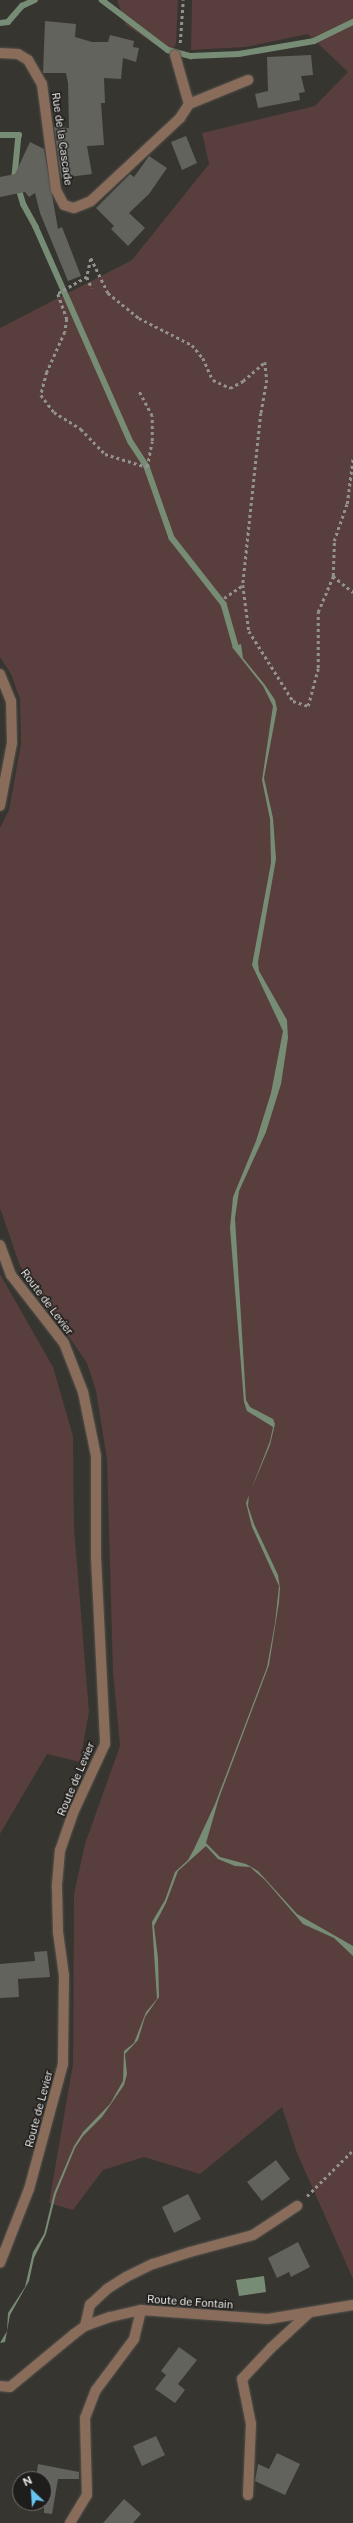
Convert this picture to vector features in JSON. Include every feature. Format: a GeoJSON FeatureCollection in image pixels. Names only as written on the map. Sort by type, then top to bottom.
{"type":"FeatureCollection","features":[{"type":"Feature","properties":{"kind":"street"},"geometry":{"type":"LineString","coordinates":[[178,51],[189,104],[248,80]]}},
{"type":"Feature","properties":{"kind":"street","name":"Rue de la Cascade"},"geometry":{"type":"LineString","coordinates":[[0,53],[18,54],[28,60],[42,84],[56,190],[64,205],[74,208],[92,201],[180,118],[189,104]]}},
{"type":"Feature","properties":{"kind":"street"},"geometry":{"type":"LineString","coordinates":[[0,674],[10,701],[12,743],[0,806]]}},
{"type":"Feature","properties":{"kind":"street","name":"Route de Levier"},"geometry":{"type":"LineString","coordinates":[[0,1245],[12,1275],[64,1343],[84,1392],[96,1456],[96,1557],[105,1744],[73,1813],[60,1850],[57,1887],[58,1932],[64,1976],[63,2064],[29,2189],[0,2263]]}},
{"type":"Feature","properties":{"kind":"street"},"geometry":{"type":"LineString","coordinates":[[85,2326],[90,2305],[106,2289],[126,2277],[153,2264],[190,2252],[253,2235],[297,2206]]}},
{"type":"Feature","properties":{"kind":"street","name":"Route de Fontain"},"geometry":{"type":"LineString","coordinates":[[0,2386],[10,2387],[85,2326],[141,2310],[268,2319],[308,2314],[353,2305]]}},
{"type":"Feature","properties":{"kind":"street"},"geometry":{"type":"LineString","coordinates":[[70,2523],[87,2495],[85,2418],[96,2390],[134,2339],[141,2310]]}},
{"type":"Feature","properties":{"kind":"street"},"geometry":{"type":"LineString","coordinates":[[248,2495],[251,2424],[242,2379],[271,2348],[308,2314]]}},
{"type":"Feature","properties":{"kind":"path"},"geometry":{"type":"LineString","coordinates":[[178,51],[183,0]]}},
{"type":"Feature","properties":{"kind":"path"},"geometry":{"type":"LineString","coordinates":[[92,288],[87,277],[91,258],[108,292],[139,318],[192,345],[203,358],[214,380],[230,388],[243,381],[266,362],[267,380],[261,413],[259,454],[243,585],[248,631],[293,702],[308,706],[318,668],[318,612],[333,576],[334,541],[347,504],[353,457]]}},
{"type":"Feature","properties":{"kind":"path"},"geometry":{"type":"LineString","coordinates":[[87,277],[69,289],[58,294],[67,319],[66,332],[47,372],[41,395],[54,412],[80,429],[105,454],[147,466],[152,441],[152,416],[138,390]]}},
{"type":"Feature","properties":{"kind":"path"},"geometry":{"type":"LineString","coordinates":[[333,576],[353,592]]}},
{"type":"Feature","properties":{"kind":"path"},"geometry":{"type":"LineString","coordinates":[[224,598],[243,585]]}},
{"type":"Feature","properties":{"kind":"path"},"geometry":{"type":"LineString","coordinates":[[297,2206],[353,2150]]}},
{"type":"Feature","properties":{"kind":"shaded area"},"geometry":{"type":"Polygon","coordinates":[[[117,0],[178,0],[176,43],[171,55],[126,25],[117,0]]]}},
{"type":"Feature","properties":{"kind":"shaded area"},"geometry":{"type":"Polygon","coordinates":[[[192,0],[353,0],[353,2279],[297,2153],[282,2107],[200,2174],[144,2157],[103,2170],[73,2210],[49,2203],[73,2064],[74,1894],[85,1844],[120,1746],[113,1672],[107,1459],[96,1391],[87,1363],[20,1266],[0,1208],[0,828],[9,810],[21,744],[20,699],[11,674],[0,657],[0,328],[132,260],[209,164],[202,133],[315,106],[348,72],[308,34],[246,47],[191,50],[192,0]]]}},
{"type":"Feature","properties":{"kind":"shaded area"},"geometry":{"type":"Polygon","coordinates":[[[241,644],[243,658],[275,700],[277,709],[264,778],[273,818],[276,859],[258,962],[259,971],[287,1020],[288,1038],[281,1084],[266,1132],[239,1191],[235,1218],[246,1400],[250,1407],[273,1419],[275,1424],[270,1445],[250,1492],[270,1441],[273,1427],[247,1411],[244,1402],[230,1228],[233,1197],[256,1141],[271,1093],[283,1031],[252,965],[271,863],[270,819],[262,780],[273,706],[263,686],[232,647],[241,644]]]}},
{"type":"Feature","properties":{"kind":"shaded area"},"geometry":{"type":"Polygon","coordinates":[[[0,1274],[53,1367],[73,1436],[74,1527],[89,1712],[80,1762],[47,1754],[0,1834],[0,1274]]]}},
{"type":"Feature","properties":{"kind":"shaded area"},"geometry":{"type":"Polygon","coordinates":[[[249,1495],[248,1506],[254,1524],[278,1575],[280,1588],[279,1602],[269,1665],[219,1798],[206,1843],[220,1857],[246,1864],[258,1871],[297,1914],[353,1946],[353,1956],[334,1938],[303,1924],[265,1880],[250,1867],[235,1866],[218,1859],[206,1846],[178,1871],[166,1903],[154,1926],[158,1958],[159,1997],[145,2017],[138,2040],[125,2054],[127,2074],[124,2085],[102,2117],[83,2136],[75,2148],[56,2194],[46,2234],[34,2258],[29,2281],[10,2315],[5,2342],[0,2343],[7,2331],[8,2313],[25,2287],[33,2252],[44,2234],[54,2193],[74,2146],[83,2132],[110,2104],[123,2081],[124,2051],[134,2043],[146,2012],[157,1999],[152,1922],[165,1900],[175,1872],[188,1860],[215,1804],[267,1667],[275,1623],[279,1586],[252,1527],[246,1503],[249,1495]]]}},
{"type":"Feature","properties":{"kind":"shaded area"},"geometry":{"type":"Polygon","coordinates":[[[264,2276],[266,2292],[239,2296],[236,2280],[264,2276]]]}},
{"type":"Feature","properties":{"kind":"building"},"geometry":{"type":"Polygon","coordinates":[[[45,21],[76,24],[75,37],[92,42],[108,42],[110,35],[134,41],[133,47],[139,48],[136,62],[123,58],[121,79],[104,78],[105,103],[101,103],[104,145],[87,146],[92,174],[61,178],[54,127],[69,128],[68,83],[66,73],[43,73],[45,21]]]}},
{"type":"Feature","properties":{"kind":"building"},"geometry":{"type":"Polygon","coordinates":[[[311,55],[313,75],[301,76],[305,92],[299,93],[300,100],[258,108],[255,94],[268,91],[267,57],[311,55]]]}},
{"type":"Feature","properties":{"kind":"building"},"geometry":{"type":"Polygon","coordinates":[[[186,136],[197,163],[182,170],[171,142],[186,136]]]}},
{"type":"Feature","properties":{"kind":"building"},"geometry":{"type":"Polygon","coordinates":[[[30,142],[44,149],[58,229],[62,227],[81,276],[68,281],[40,213],[35,193],[29,197],[25,192],[0,197],[0,177],[15,174],[30,142]]]}},
{"type":"Feature","properties":{"kind":"building"},"geometry":{"type":"Polygon","coordinates":[[[149,156],[167,168],[149,194],[129,213],[145,228],[128,246],[111,229],[114,226],[96,208],[130,174],[134,177],[149,156]]]}},
{"type":"Feature","properties":{"kind":"building"},"geometry":{"type":"Polygon","coordinates":[[[47,1951],[50,1977],[18,1979],[19,1997],[0,1998],[0,1964],[35,1961],[34,1952],[47,1951]]]}},
{"type":"Feature","properties":{"kind":"building"},"geometry":{"type":"Polygon","coordinates":[[[276,2160],[290,2179],[262,2201],[247,2182],[276,2160]]]}},
{"type":"Feature","properties":{"kind":"building"},"geometry":{"type":"Polygon","coordinates":[[[188,2194],[201,2219],[174,2233],[162,2207],[188,2194]]]}},
{"type":"Feature","properties":{"kind":"building"},"geometry":{"type":"Polygon","coordinates":[[[298,2242],[310,2267],[291,2277],[289,2272],[277,2278],[268,2258],[298,2242]]]}},
{"type":"Feature","properties":{"kind":"building"},"geometry":{"type":"Polygon","coordinates":[[[179,2347],[197,2360],[178,2384],[185,2390],[175,2403],[155,2389],[166,2375],[161,2371],[179,2347]]]}},
{"type":"Feature","properties":{"kind":"building"},"geometry":{"type":"Polygon","coordinates":[[[156,2436],[165,2455],[142,2466],[133,2446],[156,2436]]]}},
{"type":"Feature","properties":{"kind":"building"},"geometry":{"type":"Polygon","coordinates":[[[277,2453],[300,2464],[285,2495],[255,2481],[258,2464],[269,2469],[277,2453]]]}},
{"type":"Feature","properties":{"kind":"building"},"geometry":{"type":"Polygon","coordinates":[[[38,2464],[79,2472],[79,2479],[58,2479],[52,2514],[44,2513],[44,2511],[52,2511],[52,2471],[37,2471],[38,2464]]]}},
{"type":"Feature","properties":{"kind":"building"},"geometry":{"type":"Polygon","coordinates":[[[124,2499],[141,2514],[133,2523],[103,2523],[124,2499]]]}},
{"type":"Feature","properties":{"kind":"waterway"},"geometry":{"type":"LineString","coordinates":[[0,23],[8,22],[22,6],[35,0]]}},
{"type":"Feature","properties":{"kind":"waterway"},"geometry":{"type":"LineString","coordinates":[[102,0],[168,50],[191,56],[239,54],[314,41],[353,22]]}},
{"type":"Feature","properties":{"kind":"waterway"},"geometry":{"type":"LineString","coordinates":[[0,135],[19,135],[15,176],[24,205],[36,227],[131,442],[147,467],[172,538],[224,604],[236,646]]}}]}
